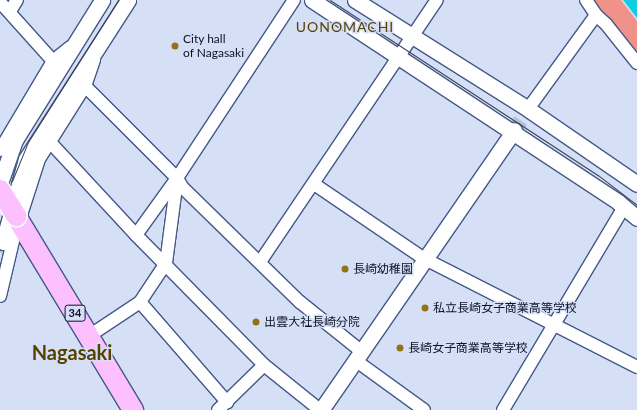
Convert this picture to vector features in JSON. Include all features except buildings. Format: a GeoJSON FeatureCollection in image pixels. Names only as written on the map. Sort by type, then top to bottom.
{"type":"FeatureCollection","features":[{"type":"Feature","properties":{"kind":"highway","name":"34"},"geometry":{"type":"LineString","coordinates":[[0,190],[10,226],[118,410]]}},
{"type":"Feature","properties":{"kind":"highway","name":"34"},"geometry":{"type":"LineString","coordinates":[[10,226],[89,336],[133,410]]}},
{"type":"Feature","properties":{"kind":"street"},"geometry":{"type":"LineString","coordinates":[[10,11],[17,0]]}},
{"type":"Feature","properties":{"kind":"street"},"geometry":{"type":"LineString","coordinates":[[0,183],[15,140],[80,38],[102,0]]}},
{"type":"Feature","properties":{"kind":"street"},"geometry":{"type":"LineString","coordinates":[[0,296],[10,226],[26,159],[128,0]]}},
{"type":"Feature","properties":{"kind":"street"},"geometry":{"type":"LineString","coordinates":[[136,236],[177,178],[294,0]]}},
{"type":"Feature","properties":{"kind":"street"},"geometry":{"type":"LineString","coordinates":[[312,0],[398,58],[518,123],[637,184]]}},
{"type":"Feature","properties":{"kind":"street"},"geometry":{"type":"LineString","coordinates":[[355,0],[412,38],[637,218]]}},
{"type":"Feature","properties":{"kind":"street"},"geometry":{"type":"LineString","coordinates":[[260,262],[437,0]]}},
{"type":"Feature","properties":{"kind":"street"},"geometry":{"type":"LineString","coordinates":[[586,0],[596,15],[606,24],[637,64]]}},
{"type":"Feature","properties":{"kind":"street"},"geometry":{"type":"LineString","coordinates":[[0,2],[10,11],[53,61]]}},
{"type":"Feature","properties":{"kind":"street"},"geometry":{"type":"LineString","coordinates":[[49,140],[136,236],[166,263],[264,365],[320,410],[423,258],[596,15]]}},
{"type":"Feature","properties":{"kind":"street"},"geometry":{"type":"LineString","coordinates":[[0,150],[53,61],[80,38]]}},
{"type":"Feature","properties":{"kind":"street"},"geometry":{"type":"LineString","coordinates":[[10,226],[39,158],[49,140],[85,86],[98,48]]}},
{"type":"Feature","properties":{"kind":"street"},"geometry":{"type":"LineString","coordinates":[[85,86],[177,178],[182,187],[300,302],[358,356],[424,410]]}},
{"type":"Feature","properties":{"kind":"street"},"geometry":{"type":"LineString","coordinates":[[89,336],[140,302],[166,263],[177,178]]}},
{"type":"Feature","properties":{"kind":"street"},"geometry":{"type":"LineString","coordinates":[[314,184],[423,258],[637,367]]}},
{"type":"Feature","properties":{"kind":"street"},"geometry":{"type":"LineString","coordinates":[[503,410],[556,325],[624,207]]}},
{"type":"Feature","properties":{"kind":"street"},"geometry":{"type":"LineString","coordinates":[[140,302],[223,406],[264,365]]}},
{"type":"Feature","properties":{"kind":"shaded area"},"geometry":{"type":"Polygon","coordinates":[[[592,0],[621,0],[637,21],[637,54],[592,0]]]}},
{"type":"Feature","properties":{"kind":"water"},"geometry":{"type":"Polygon","coordinates":[[[623,0],[637,0],[637,18],[623,0]]]}},
{"type":"Feature","properties":{"kind":"tunnel"},"geometry":{"type":"LineString","coordinates":[[514,130],[521,120]]}},
{"type":"Feature","properties":{"kind":"tunnel"},"geometry":{"type":"LineString","coordinates":[[0,252],[3,242]]}},
{"type":"Feature","properties":{"kind":"tram line"},"geometry":{"type":"LineString","coordinates":[[12,181],[28,142],[118,0]]}},
{"type":"Feature","properties":{"kind":"tram line"},"geometry":{"type":"LineString","coordinates":[[330,0],[599,176],[637,205]]}},
{"type":"Feature","properties":{"kind":"place","name":"City hall of Nagasaki"},"geometry":{"type":"Point","coordinates":[175,46]}},
{"type":"Feature","properties":{"kind":"place","name":"長崎幼稚園"},"geometry":{"type":"Point","coordinates":[345,269]}},
{"type":"Feature","properties":{"kind":"place","name":"私立長崎女子商業高等学校"},"geometry":{"type":"Point","coordinates":[425,308]}},
{"type":"Feature","properties":{"kind":"place","name":"出雲大社長崎分院"},"geometry":{"type":"Point","coordinates":[256,322]}},
{"type":"Feature","properties":{"kind":"place","name":"長崎女子商業高等学校"},"geometry":{"type":"Point","coordinates":[400,348]}},
{"type":"Feature","properties":{"kind":"district","name":"UONOMACHI"},"geometry":{"type":"Point","coordinates":[345,27]}},
{"type":"Feature","properties":{"kind":"district","name":"Nagasaki"},"geometry":{"type":"Point","coordinates":[72,352]}}]}
